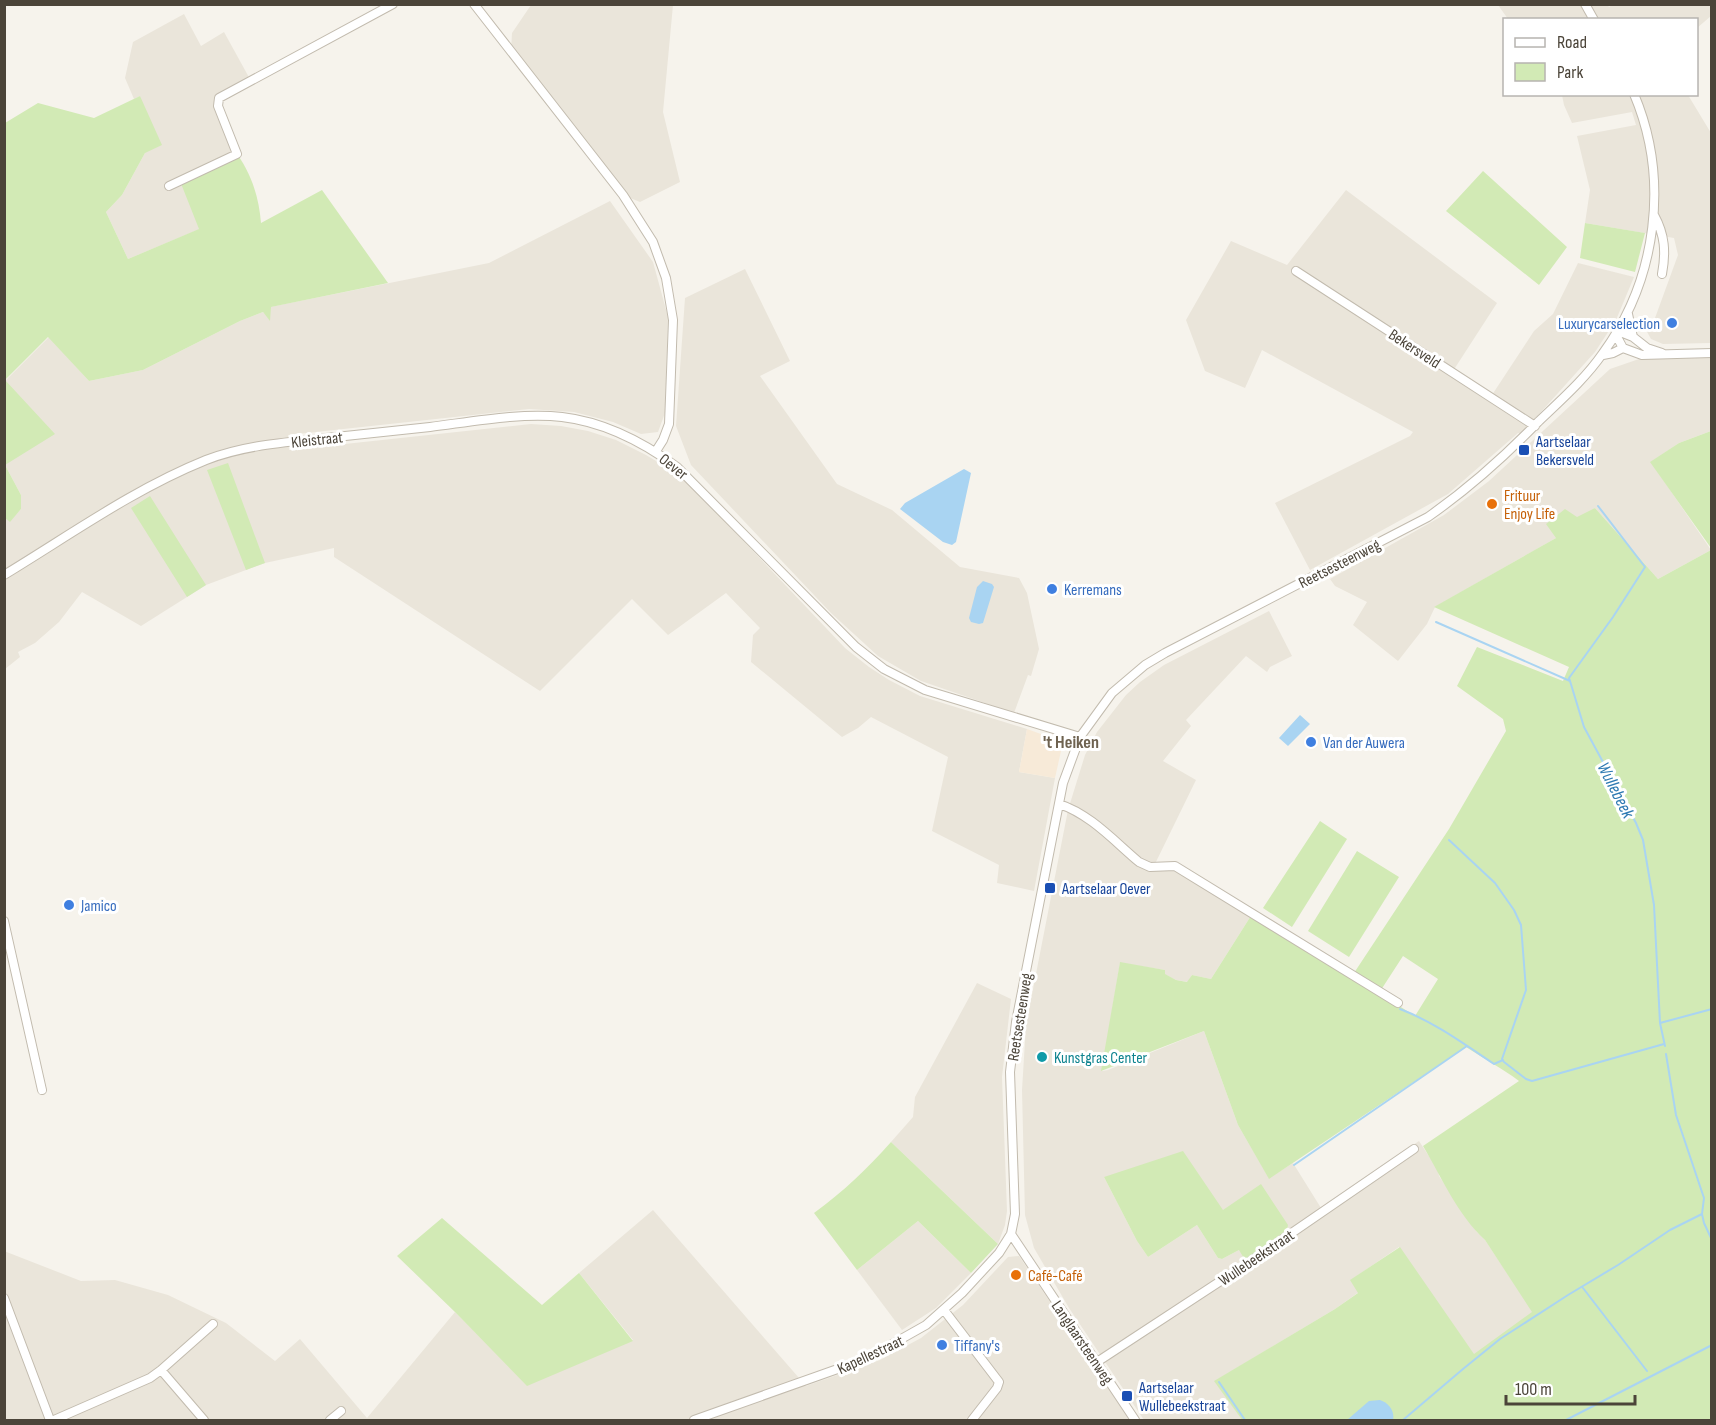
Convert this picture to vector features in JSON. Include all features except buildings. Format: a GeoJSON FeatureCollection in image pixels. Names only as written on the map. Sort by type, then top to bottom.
{"type":"FeatureCollection","features":[{"type":"Feature","properties":{"kind":"street"},"geometry":{"type":"LineString","coordinates":[[169,186],[237,154],[218,106],[219,98],[393,4]]}},
{"type":"Feature","properties":{"kind":"street","name":"Oever"},"geometry":{"type":"LineString","coordinates":[[474,4],[623,195],[653,243],[666,278],[673,320],[669,424],[656,451],[689,476],[856,647],[884,669],[939,695],[1080,737]]}},
{"type":"Feature","properties":{"kind":"street"},"geometry":{"type":"LineString","coordinates":[[1585,4],[1593,18]]}},
{"type":"Feature","properties":{"kind":"street"},"geometry":{"type":"LineString","coordinates":[[1635,96],[1647,133],[1655,187],[1654,215],[1662,231],[1665,257],[1662,274]]}},
{"type":"Feature","properties":{"kind":"street","name":"Reetsesteenweg"},"geometry":{"type":"LineString","coordinates":[[1011,1234],[1015,1214],[1011,1072],[1016,1022],[1063,783],[1080,737],[1112,693],[1144,665],[1428,517],[1478,480],[1593,368],[1617,333],[1628,314],[1644,272],[1654,215]]}},
{"type":"Feature","properties":{"kind":"street","name":"Bekersveld"},"geometry":{"type":"LineString","coordinates":[[1296,271],[1535,426]]}},
{"type":"Feature","properties":{"kind":"street"},"geometry":{"type":"LineString","coordinates":[[1628,314],[1633,337]]}},
{"type":"Feature","properties":{"kind":"street"},"geometry":{"type":"LineString","coordinates":[[1617,333],[1633,337],[1647,348],[1662,353]]}},
{"type":"Feature","properties":{"kind":"street"},"geometry":{"type":"LineString","coordinates":[[1617,333],[1623,348]]}},
{"type":"Feature","properties":{"kind":"street"},"geometry":{"type":"LineString","coordinates":[[1602,355],[1623,348],[1642,356],[1662,353],[1712,353]]}},
{"type":"Feature","properties":{"kind":"street","name":"Kleistraat"},"geometry":{"type":"LineString","coordinates":[[4,575],[157,482],[206,460],[245,448],[525,416],[561,417],[594,424],[633,438],[656,451]]}},
{"type":"Feature","properties":{"kind":"street"},"geometry":{"type":"LineString","coordinates":[[1059,804],[1072,808],[1086,817],[1139,862],[1150,867],[1175,866],[1398,1003]]}},
{"type":"Feature","properties":{"kind":"street"},"geometry":{"type":"LineString","coordinates":[[4,921],[42,1090]]}},
{"type":"Feature","properties":{"kind":"street","name":"Wullebeekstraat"},"geometry":{"type":"LineString","coordinates":[[1096,1362],[1248,1263],[1414,1149]]}},
{"type":"Feature","properties":{"kind":"street","name":"Kapellestraat"},"geometry":{"type":"LineString","coordinates":[[696,1420],[871,1356],[915,1332],[944,1311],[989,1265],[1011,1234]]}},
{"type":"Feature","properties":{"kind":"street","name":"Langlaarsteenweg"},"geometry":{"type":"LineString","coordinates":[[1011,1234],[1135,1420]]}},
{"type":"Feature","properties":{"kind":"street"},"geometry":{"type":"LineString","coordinates":[[4,1298],[52,1420],[150,1378],[213,1324]]}},
{"type":"Feature","properties":{"kind":"street"},"geometry":{"type":"LineString","coordinates":[[944,1311],[999,1382],[997,1388],[972,1420]]}},
{"type":"Feature","properties":{"kind":"street"},"geometry":{"type":"LineString","coordinates":[[161,1370],[204,1420]]}},
{"type":"Feature","properties":{"kind":"street"},"geometry":{"type":"LineString","coordinates":[[330,1420],[341,1411]]}},
{"type":"Feature","properties":{"kind":"shaded area"},"geometry":{"type":"Polygon","coordinates":[[[1607,4],[1609,7],[1614,4],[1711,5],[1711,16],[1698,27],[1698,18],[1507,18],[1498,5],[1607,4]]]}},
{"type":"Feature","properties":{"kind":"shaded area"},"geometry":{"type":"Polygon","coordinates":[[[531,5],[673,5],[663,112],[680,182],[640,202],[623,195],[511,51],[512,33],[531,5]]]}},
{"type":"Feature","properties":{"kind":"shaded area"},"geometry":{"type":"Polygon","coordinates":[[[184,14],[201,46],[224,32],[251,81],[219,99],[237,154],[200,229],[128,259],[106,212],[122,195],[145,153],[140,96],[134,99],[125,78],[133,42],[184,14]]]}},
{"type":"Feature","properties":{"kind":"shaded area"},"geometry":{"type":"Polygon","coordinates":[[[1562,96],[1689,96],[1711,133],[1711,343],[1663,344],[1651,339],[1646,330],[1655,318],[1678,255],[1674,238],[1585,223],[1590,190],[1577,136],[1636,125],[1632,112],[1572,123],[1562,96]]]}},
{"type":"Feature","properties":{"kind":"shaded area"},"geometry":{"type":"Polygon","coordinates":[[[1346,190],[1497,303],[1453,371],[1433,359],[1433,365],[1488,401],[1534,331],[1553,314],[1578,263],[1634,277],[1616,320],[1595,352],[1521,434],[1518,433],[1448,494],[1310,570],[1275,503],[1410,436],[1413,432],[1262,350],[1245,388],[1205,371],[1186,320],[1231,241],[1287,265],[1346,190]]]}},
{"type":"Feature","properties":{"kind":"shaded area"},"geometry":{"type":"Polygon","coordinates":[[[610,201],[653,262],[668,317],[665,413],[658,432],[641,434],[613,422],[574,412],[529,409],[288,435],[289,450],[531,424],[588,431],[616,440],[646,455],[683,477],[845,648],[869,667],[920,696],[1027,729],[1019,772],[1055,778],[1034,891],[997,883],[999,865],[932,831],[948,757],[871,717],[842,737],[751,662],[753,635],[760,628],[726,593],[668,635],[632,599],[540,691],[334,557],[334,548],[265,563],[206,585],[141,626],[82,592],[59,622],[35,643],[18,652],[20,657],[5,669],[5,518],[10,521],[21,509],[21,495],[5,465],[5,381],[49,337],[89,381],[143,370],[240,321],[263,312],[270,320],[270,307],[489,263],[610,201]]]}},
{"type":"Feature","properties":{"kind":"shaded area"},"geometry":{"type":"Polygon","coordinates":[[[745,269],[790,361],[760,376],[837,484],[892,510],[960,567],[1019,578],[1027,593],[1039,649],[1031,676],[1028,675],[1014,713],[921,681],[878,656],[831,613],[691,465],[676,426],[685,298],[745,269]]]}},
{"type":"Feature","properties":{"kind":"shaded area"},"geometry":{"type":"Polygon","coordinates":[[[1711,358],[1711,431],[1679,443],[1651,462],[1711,550],[1658,579],[1595,508],[1556,538],[1435,607],[1427,624],[1398,661],[1353,625],[1367,602],[1335,586],[1330,579],[1444,515],[1489,481],[1610,369],[1639,359],[1711,358]]]}},
{"type":"Feature","properties":{"kind":"shaded area"},"geometry":{"type":"Polygon","coordinates":[[[1269,611],[1292,656],[1270,667],[1267,672],[1246,656],[1186,720],[1191,726],[1163,761],[1196,780],[1152,870],[1178,870],[1254,911],[1211,979],[1192,975],[1188,982],[1176,980],[1164,974],[1165,970],[1120,963],[1102,1071],[1204,1031],[1238,1125],[1269,1178],[1293,1163],[1321,1208],[1419,1141],[1438,1170],[1439,1176],[1533,1312],[1474,1355],[1399,1247],[1351,1280],[1359,1292],[1335,1309],[1215,1381],[1242,1420],[1144,1420],[1069,1308],[1034,1248],[1025,1215],[1022,1090],[1026,1025],[1068,810],[1085,755],[1097,732],[1126,695],[1164,665],[1269,611]],[[1104,1177],[1137,1241],[1148,1257],[1197,1225],[1218,1258],[1222,1259],[1239,1250],[1223,1210],[1104,1177]]]}},
{"type":"Feature","properties":{"kind":"shaded area"},"geometry":{"type":"Polygon","coordinates":[[[1027,729],[1063,742],[1055,778],[1019,772],[1027,729]]]}},
{"type":"Feature","properties":{"kind":"shaded area"},"geometry":{"type":"Polygon","coordinates":[[[977,983],[1011,999],[1002,1077],[1007,1211],[998,1244],[891,1142],[913,1117],[915,1097],[977,983]]]}},
{"type":"Feature","properties":{"kind":"shaded area"},"geometry":{"type":"Polygon","coordinates":[[[653,1210],[806,1386],[880,1360],[921,1338],[963,1305],[1008,1257],[1019,1256],[1130,1420],[5,1420],[4,1251],[81,1281],[115,1280],[168,1295],[226,1323],[275,1361],[300,1339],[367,1418],[455,1312],[527,1385],[633,1340],[579,1273],[653,1210]]]}},
{"type":"Feature","properties":{"kind":"shaded area"},"geometry":{"type":"Polygon","coordinates":[[[918,1221],[971,1273],[936,1308],[902,1330],[857,1270],[918,1221]]]}},
{"type":"Feature","properties":{"kind":"green space"},"geometry":{"type":"Polygon","coordinates":[[[140,96],[162,145],[145,153],[122,195],[106,212],[128,259],[199,229],[180,181],[237,154],[254,187],[261,223],[322,190],[388,283],[271,307],[270,321],[263,312],[240,321],[143,370],[89,381],[48,337],[5,380],[5,123],[38,103],[94,118],[140,96]]]}},
{"type":"Feature","properties":{"kind":"green space"},"geometry":{"type":"Polygon","coordinates":[[[1483,171],[1567,247],[1539,285],[1446,211],[1483,171]]]}},
{"type":"Feature","properties":{"kind":"green space"},"geometry":{"type":"Polygon","coordinates":[[[1585,223],[1645,233],[1635,272],[1580,258],[1585,223]]]}},
{"type":"Feature","properties":{"kind":"green space"},"geometry":{"type":"Polygon","coordinates":[[[5,380],[55,434],[5,465],[5,380]]]}},
{"type":"Feature","properties":{"kind":"green space"},"geometry":{"type":"Polygon","coordinates":[[[1712,431],[1711,548],[1650,462],[1679,443],[1712,431]]]}},
{"type":"Feature","properties":{"kind":"green space"},"geometry":{"type":"Polygon","coordinates":[[[228,463],[265,563],[246,570],[207,470],[228,463]]]}},
{"type":"Feature","properties":{"kind":"green space"},"geometry":{"type":"Polygon","coordinates":[[[5,465],[21,495],[21,509],[10,522],[5,518],[5,465]]]}},
{"type":"Feature","properties":{"kind":"green space"},"geometry":{"type":"Polygon","coordinates":[[[150,496],[206,585],[187,597],[131,508],[150,496]]]}},
{"type":"Feature","properties":{"kind":"green space"},"geometry":{"type":"Polygon","coordinates":[[[1595,508],[1658,579],[1711,550],[1711,1420],[1242,1420],[1214,1381],[1358,1293],[1350,1280],[1400,1247],[1474,1354],[1532,1312],[1485,1240],[1458,1207],[1423,1146],[1519,1081],[1466,1047],[1269,1179],[1238,1125],[1204,1031],[1101,1071],[1120,962],[1165,970],[1165,974],[1176,980],[1187,982],[1192,975],[1211,979],[1254,911],[1354,973],[1449,829],[1506,731],[1503,719],[1457,686],[1477,647],[1563,681],[1569,667],[1434,607],[1556,538],[1546,524],[1565,509],[1577,517],[1595,508]],[[1403,956],[1379,993],[1415,1016],[1438,979],[1403,956]]]}},
{"type":"Feature","properties":{"kind":"green space"},"geometry":{"type":"Polygon","coordinates":[[[1320,821],[1347,839],[1292,927],[1263,908],[1320,821]]]}},
{"type":"Feature","properties":{"kind":"green space"},"geometry":{"type":"Polygon","coordinates":[[[1357,851],[1399,877],[1349,957],[1308,931],[1357,851]]]}},
{"type":"Feature","properties":{"kind":"green space"},"geometry":{"type":"Polygon","coordinates":[[[891,1142],[998,1244],[971,1273],[918,1221],[857,1270],[814,1213],[854,1180],[891,1142]]]}},
{"type":"Feature","properties":{"kind":"green space"},"geometry":{"type":"Polygon","coordinates":[[[1183,1151],[1223,1210],[1261,1184],[1288,1225],[1287,1230],[1245,1260],[1239,1250],[1222,1259],[1218,1258],[1197,1225],[1148,1257],[1137,1241],[1104,1177],[1183,1151]]]}},
{"type":"Feature","properties":{"kind":"green space"},"geometry":{"type":"Polygon","coordinates":[[[442,1218],[542,1305],[579,1273],[633,1341],[527,1386],[397,1256],[442,1218]]]}},
{"type":"Feature","properties":{"kind":"water"},"geometry":{"type":"Polygon","coordinates":[[[964,469],[971,473],[956,542],[952,545],[943,542],[900,509],[905,503],[964,469]]]}},
{"type":"Feature","properties":{"kind":"water"},"geometry":{"type":"Polygon","coordinates":[[[983,581],[994,587],[983,623],[979,624],[971,622],[969,618],[977,587],[983,581]]]}},
{"type":"Feature","properties":{"kind":"water"},"geometry":{"type":"Polygon","coordinates":[[[1300,715],[1310,724],[1288,746],[1279,738],[1300,715]]]}},
{"type":"Feature","properties":{"kind":"water"},"geometry":{"type":"Polygon","coordinates":[[[1380,1400],[1391,1408],[1393,1420],[1347,1420],[1369,1401],[1380,1400]]]}},
{"type":"Feature","properties":{"kind":"waterway"},"geometry":{"type":"LineString","coordinates":[[1570,681],[1569,678],[1613,617],[1645,567],[1598,506]]}},
{"type":"Feature","properties":{"kind":"waterway","name":"Wullebeek"},"geometry":{"type":"LineString","coordinates":[[1436,622],[1570,681],[1584,727],[1643,840],[1654,905],[1660,1023],[1665,1046]]}},
{"type":"Feature","properties":{"kind":"waterway"},"geometry":{"type":"LineString","coordinates":[[1449,840],[1495,883],[1514,910],[1521,925],[1526,990],[1502,1059],[1504,1062],[1532,1081],[1664,1044]]}},
{"type":"Feature","properties":{"kind":"waterway"},"geometry":{"type":"LineString","coordinates":[[1400,1009],[1437,1027],[1494,1064],[1503,1060]]}},
{"type":"Feature","properties":{"kind":"waterway"},"geometry":{"type":"LineString","coordinates":[[1660,1023],[1712,1009]]}},
{"type":"Feature","properties":{"kind":"waterway"},"geometry":{"type":"LineString","coordinates":[[1294,1165],[1467,1046]]}},
{"type":"Feature","properties":{"kind":"waterway","name":"Wullebeek"},"geometry":{"type":"LineString","coordinates":[[1666,1054],[1676,1115],[1704,1198],[1702,1214],[1712,1240]]}},
{"type":"Feature","properties":{"kind":"waterway"},"geometry":{"type":"LineString","coordinates":[[1403,1420],[1500,1339],[1670,1230],[1702,1214]]}},
{"type":"Feature","properties":{"kind":"waterway"},"geometry":{"type":"LineString","coordinates":[[1583,1288],[1647,1371]]}},
{"type":"Feature","properties":{"kind":"waterway"},"geometry":{"type":"LineString","coordinates":[[1566,1420],[1712,1345]]}},
{"type":"Feature","properties":{"kind":"waterway"},"geometry":{"type":"LineString","coordinates":[[1219,1382],[1245,1420]]}},
{"type":"Feature","properties":{"kind":"place","name":"Luxurycarselection"},"geometry":{"type":"Point","coordinates":[1672,323]}},
{"type":"Feature","properties":{"kind":"place","name":"Aartselaar Bekersveld"},"geometry":{"type":"Point","coordinates":[1524,450]}},
{"type":"Feature","properties":{"kind":"place","name":"Frituur Enjoy Life"},"geometry":{"type":"Point","coordinates":[1492,504]}},
{"type":"Feature","properties":{"kind":"place","name":"Kerremans"},"geometry":{"type":"Point","coordinates":[1052,589]}},
{"type":"Feature","properties":{"kind":"place","name":"Van der Auwera"},"geometry":{"type":"Point","coordinates":[1311,742]}},
{"type":"Feature","properties":{"kind":"place","name":"Aartselaar Oever"},"geometry":{"type":"Point","coordinates":[1050,888]}},
{"type":"Feature","properties":{"kind":"place","name":"Jamico"},"geometry":{"type":"Point","coordinates":[69,905]}},
{"type":"Feature","properties":{"kind":"place","name":"Kunstgras Center"},"geometry":{"type":"Point","coordinates":[1042,1057]}},
{"type":"Feature","properties":{"kind":"place","name":"Café-Café"},"geometry":{"type":"Point","coordinates":[1016,1275]}},
{"type":"Feature","properties":{"kind":"place","name":"Tiffany's"},"geometry":{"type":"Point","coordinates":[942,1345]}},
{"type":"Feature","properties":{"kind":"place","name":"Aartselaar Wullebeekstraat"},"geometry":{"type":"Point","coordinates":[1127,1396]}},
{"type":"Feature","properties":{"kind":"district","name":"'t Heiken"},"geometry":{"type":"Point","coordinates":[1071,742]}}]}
